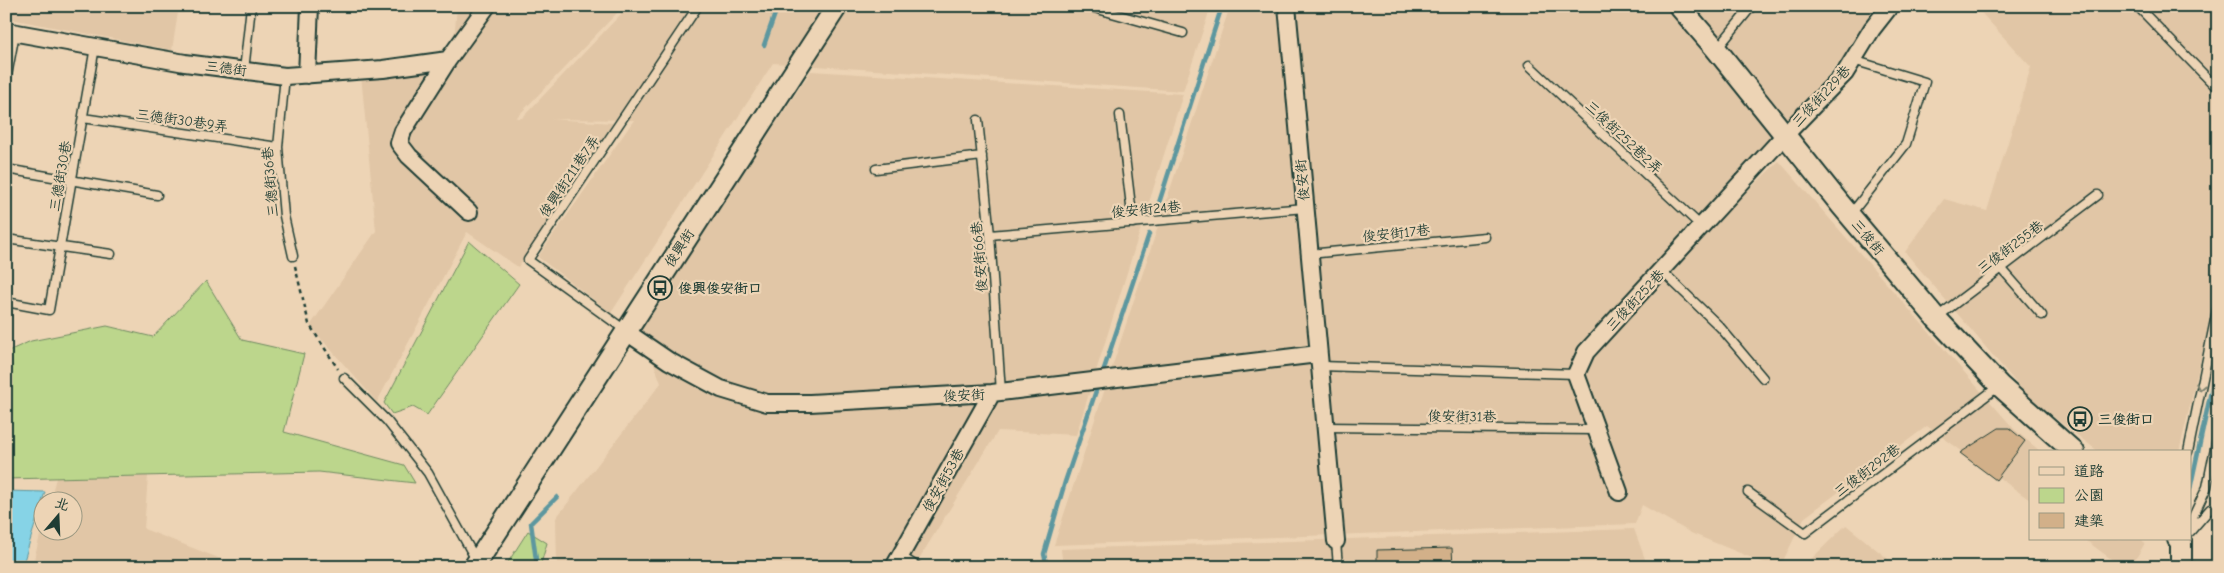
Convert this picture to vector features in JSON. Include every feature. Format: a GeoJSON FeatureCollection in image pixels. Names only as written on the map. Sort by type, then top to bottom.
{"type":"FeatureCollection","features":[{"type":"Feature","properties":{"kind":"street"},"geometry":{"type":"LineString","coordinates":[[307,75],[310,6]]}},
{"type":"Feature","properties":{"kind":"street"},"geometry":{"type":"LineString","coordinates":[[470,212],[408,156],[399,143],[403,131],[448,60],[488,6]]}},
{"type":"Feature","properties":{"kind":"street","name":"俊興街"},"geometry":{"type":"LineString","coordinates":[[476,564],[625,330],[837,6]]}},
{"type":"Feature","properties":{"kind":"street","name":"俊安街"},"geometry":{"type":"LineString","coordinates":[[1287,6],[1336,541]]}},
{"type":"Feature","properties":{"kind":"street","name":"三俊街"},"geometry":{"type":"LineString","coordinates":[[1679,6],[1716,49],[1784,136],[1936,318],[2000,386],[2072,450]]}},
{"type":"Feature","properties":{"kind":"street","name":"三俊街229巷"},"geometry":{"type":"LineString","coordinates":[[1784,136],[1845,73],[1872,29],[1890,6]]}},
{"type":"Feature","properties":{"kind":"street","name":"三德街"},"geometry":{"type":"LineString","coordinates":[[11,32],[284,76],[382,69],[448,60]]}},
{"type":"Feature","properties":{"kind":"street","name":"三俊街252巷"},"geometry":{"type":"LineString","coordinates":[[1576,374],[1586,352],[1784,136]]}},
{"type":"Feature","properties":{"kind":"street","name":"俊安街"},"geometry":{"type":"LineString","coordinates":[[625,330],[669,361],[721,389],[767,403],[810,403],[996,393],[1100,380],[1319,360]]}},
{"type":"Feature","properties":{"kind":"street"},"geometry":{"type":"LineString","coordinates":[[1576,374],[1619,492]]}},
{"type":"Feature","properties":{"kind":"street","name":"俊安街53巷"},"geometry":{"type":"LineString","coordinates":[[897,561],[996,393]]}},
{"type":"Feature","properties":{"kind":"street"},"geometry":{"type":"LineString","coordinates":[[2181,567],[2183,540]]}},
{"type":"Feature","properties":{"kind":"lane"},"geometry":{"type":"LineString","coordinates":[[244,71],[251,6]]}},
{"type":"Feature","properties":{"kind":"lane","name":"俊興街211巷7弄"},"geometry":{"type":"LineString","coordinates":[[625,330],[528,260],[698,6]]}},
{"type":"Feature","properties":{"kind":"lane"},"geometry":{"type":"LineString","coordinates":[[1087,6],[1183,33]]}},
{"type":"Feature","properties":{"kind":"lane"},"geometry":{"type":"LineString","coordinates":[[1716,49],[1752,6]]}},
{"type":"Feature","properties":{"kind":"lane"},"geometry":{"type":"LineString","coordinates":[[2137,6],[2218,89]]}},
{"type":"Feature","properties":{"kind":"lane"},"geometry":{"type":"LineString","coordinates":[[6,81],[11,32]]}},
{"type":"Feature","properties":{"kind":"lane","name":"三德街30巷"},"geometry":{"type":"LineString","coordinates":[[6,302],[49,310],[95,47]]}},
{"type":"Feature","properties":{"kind":"lane"},"geometry":{"type":"LineString","coordinates":[[1850,216],[1906,144],[1925,82],[1854,60]]}},
{"type":"Feature","properties":{"kind":"lane","name":"三俊街252巷2弄"},"geometry":{"type":"LineString","coordinates":[[1529,65],[1702,227]]}},
{"type":"Feature","properties":{"kind":"lane","name":"三德街36巷"},"geometry":{"type":"LineString","coordinates":[[284,76],[278,147],[284,216],[293,256]]}},
{"type":"Feature","properties":{"kind":"lane"},"geometry":{"type":"LineString","coordinates":[[1120,115],[1133,223]]}},
{"type":"Feature","properties":{"kind":"lane","name":"三德街30巷9弄"},"geometry":{"type":"LineString","coordinates":[[83,118],[278,147]]}},
{"type":"Feature","properties":{"kind":"lane","name":"俊安街66巷"},"geometry":{"type":"LineString","coordinates":[[978,120],[990,235],[996,393]]}},
{"type":"Feature","properties":{"kind":"lane"},"geometry":{"type":"LineString","coordinates":[[876,169],[982,156]]}},
{"type":"Feature","properties":{"kind":"lane"},"geometry":{"type":"LineString","coordinates":[[6,169],[157,194]]}},
{"type":"Feature","properties":{"kind":"lane","name":"三俊街255巷"},"geometry":{"type":"LineString","coordinates":[[1936,318],[2098,195]]}},
{"type":"Feature","properties":{"kind":"lane","name":"俊安街24巷"},"geometry":{"type":"LineString","coordinates":[[990,235],[1305,208]]}},
{"type":"Feature","properties":{"kind":"lane","name":"俊安街17巷"},"geometry":{"type":"LineString","coordinates":[[1309,254],[1485,237]]}},
{"type":"Feature","properties":{"kind":"lane"},"geometry":{"type":"LineString","coordinates":[[6,239],[111,254]]}},
{"type":"Feature","properties":{"kind":"lane"},"geometry":{"type":"LineString","coordinates":[[2002,269],[2042,315]]}},
{"type":"Feature","properties":{"kind":"lane"},"geometry":{"type":"LineString","coordinates":[[1662,271],[1720,327],[1762,378]]}},
{"type":"Feature","properties":{"kind":"lane"},"geometry":{"type":"LineString","coordinates":[[2188,450],[2218,305]]}},
{"type":"Feature","properties":{"kind":"lane"},"geometry":{"type":"LineString","coordinates":[[1319,360],[1576,374]]}},
{"type":"Feature","properties":{"kind":"lane"},"geometry":{"type":"LineString","coordinates":[[344,378],[387,421],[428,472],[476,564]]}},
{"type":"Feature","properties":{"kind":"lane","name":"三俊街292巷"},"geometry":{"type":"LineString","coordinates":[[1748,492],[1805,533],[2000,386]]}},
{"type":"Feature","properties":{"kind":"lane","name":"俊安街31巷"},"geometry":{"type":"LineString","coordinates":[[1325,427],[1598,430]]}},
{"type":"Feature","properties":{"kind":"lane"},"geometry":{"type":"LineString","coordinates":[[2192,519],[2207,487],[2218,433]]}},
{"type":"Feature","properties":{"kind":"lane"},"geometry":{"type":"LineString","coordinates":[[2192,529],[2210,509],[2218,510]]}},
{"type":"Feature","properties":{"kind":"lane"},"geometry":{"type":"LineString","coordinates":[[1336,541],[1338,567]]}},
{"type":"Feature","properties":{"kind":"lane"},"geometry":{"type":"LineString","coordinates":[[897,561],[918,567]]}},
{"type":"Feature","properties":{"kind":"path"},"geometry":{"type":"LineString","coordinates":[[293,256],[309,324],[344,378]]}},
{"type":"Feature","properties":{"kind":"shaded area"},"geometry":{"type":"Polygon","coordinates":[[[6,6],[179,6],[172,50],[6,18],[6,6]]]}},
{"type":"Feature","properties":{"kind":"shaded area"},"geometry":{"type":"Polygon","coordinates":[[[457,6],[618,6],[617,13],[516,118],[522,118],[621,14],[623,6],[1211,6],[1183,91],[773,63],[611,313],[538,257],[634,120],[551,119],[613,123],[518,267],[467,232],[377,402],[310,326],[376,231],[361,75],[452,63],[457,6]]]}},
{"type":"Feature","properties":{"kind":"shaded area"},"geometry":{"type":"Polygon","coordinates":[[[1230,6],[1888,6],[1764,149],[1585,346],[1779,161],[2015,430],[2039,450],[2029,450],[2029,499],[1927,426],[1804,518],[1780,567],[1774,567],[1691,533],[1642,505],[1635,524],[1054,545],[1230,6]]]}},
{"type":"Feature","properties":{"kind":"shaded area"},"geometry":{"type":"Polygon","coordinates":[[[1975,6],[2218,6],[2218,287],[2179,450],[2096,450],[2029,398],[1905,252],[1944,199],[1987,211],[2031,67],[1975,6]]]}},
{"type":"Feature","properties":{"kind":"shaded area"},"geometry":{"type":"Polygon","coordinates":[[[811,71],[1183,94],[1076,435],[998,431],[914,567],[557,567],[556,518],[661,383],[640,326],[811,71]]]}},
{"type":"Feature","properties":{"kind":"shaded area"},"geometry":{"type":"Polygon","coordinates":[[[148,476],[144,529],[221,559],[218,567],[32,567],[39,540],[82,540],[82,490],[53,490],[56,478],[148,476]]]}},
{"type":"Feature","properties":{"kind":"shaded area"},"geometry":{"type":"Polygon","coordinates":[[[1846,525],[1898,567],[1803,567],[1846,525]]]}},
{"type":"Feature","properties":{"kind":"shaded area"},"geometry":{"type":"Polygon","coordinates":[[[1634,529],[1648,567],[1063,567],[1061,549],[1634,529]]]}},
{"type":"Feature","properties":{"kind":"shaded area"},"geometry":{"type":"Polygon","coordinates":[[[2085,540],[2142,540],[2145,543],[2131,567],[2122,567],[2085,540]]]}},
{"type":"Feature","properties":{"kind":"green space"},"geometry":{"type":"Polygon","coordinates":[[[469,241],[519,284],[427,415],[413,407],[392,414],[384,403],[469,241]]]}},
{"type":"Feature","properties":{"kind":"green space"},"geometry":{"type":"Polygon","coordinates":[[[206,281],[242,340],[304,354],[284,432],[404,465],[415,483],[319,472],[6,479],[6,352],[31,341],[107,326],[153,337],[206,281]]]}},
{"type":"Feature","properties":{"kind":"green space"},"geometry":{"type":"Polygon","coordinates":[[[528,531],[547,543],[540,567],[505,567],[528,531]]]}},
{"type":"Feature","properties":{"kind":"water"},"geometry":{"type":"Polygon","coordinates":[[[6,491],[32,492],[32,534],[22,567],[6,567],[6,491]]]}},
{"type":"Feature","properties":{"kind":"building"},"geometry":{"type":"Polygon","coordinates":[[[1999,428],[2009,428],[2025,441],[1996,480],[1960,453],[1999,428]]]}},
{"type":"Feature","properties":{"kind":"building"},"geometry":{"type":"Polygon","coordinates":[[[1452,548],[1453,567],[1377,567],[1377,550],[1452,548]]]}},
{"type":"Feature","properties":{"kind":"waterway"},"geometry":{"type":"LineString","coordinates":[[764,45],[776,11],[780,6]]}},
{"type":"Feature","properties":{"kind":"waterway"},"geometry":{"type":"LineString","coordinates":[[1157,209],[1222,6]]}},
{"type":"Feature","properties":{"kind":"waterway"},"geometry":{"type":"LineString","coordinates":[[1102,375],[1149,234]]}},
{"type":"Feature","properties":{"kind":"waterway"},"geometry":{"type":"LineString","coordinates":[[2192,480],[2218,359]]}},
{"type":"Feature","properties":{"kind":"waterway"},"geometry":{"type":"LineString","coordinates":[[1047,567],[1044,554],[1065,482],[1098,385]]}},
{"type":"Feature","properties":{"kind":"waterway"},"geometry":{"type":"LineString","coordinates":[[537,567],[531,523],[557,497]]}},
{"type":"Feature","properties":{"kind":"place","name":"俊興俊安街口"},"geometry":{"type":"Point","coordinates":[660,288]}},
{"type":"Feature","properties":{"kind":"place","name":"三俊街口"},"geometry":{"type":"Point","coordinates":[2080,419]}}]}
